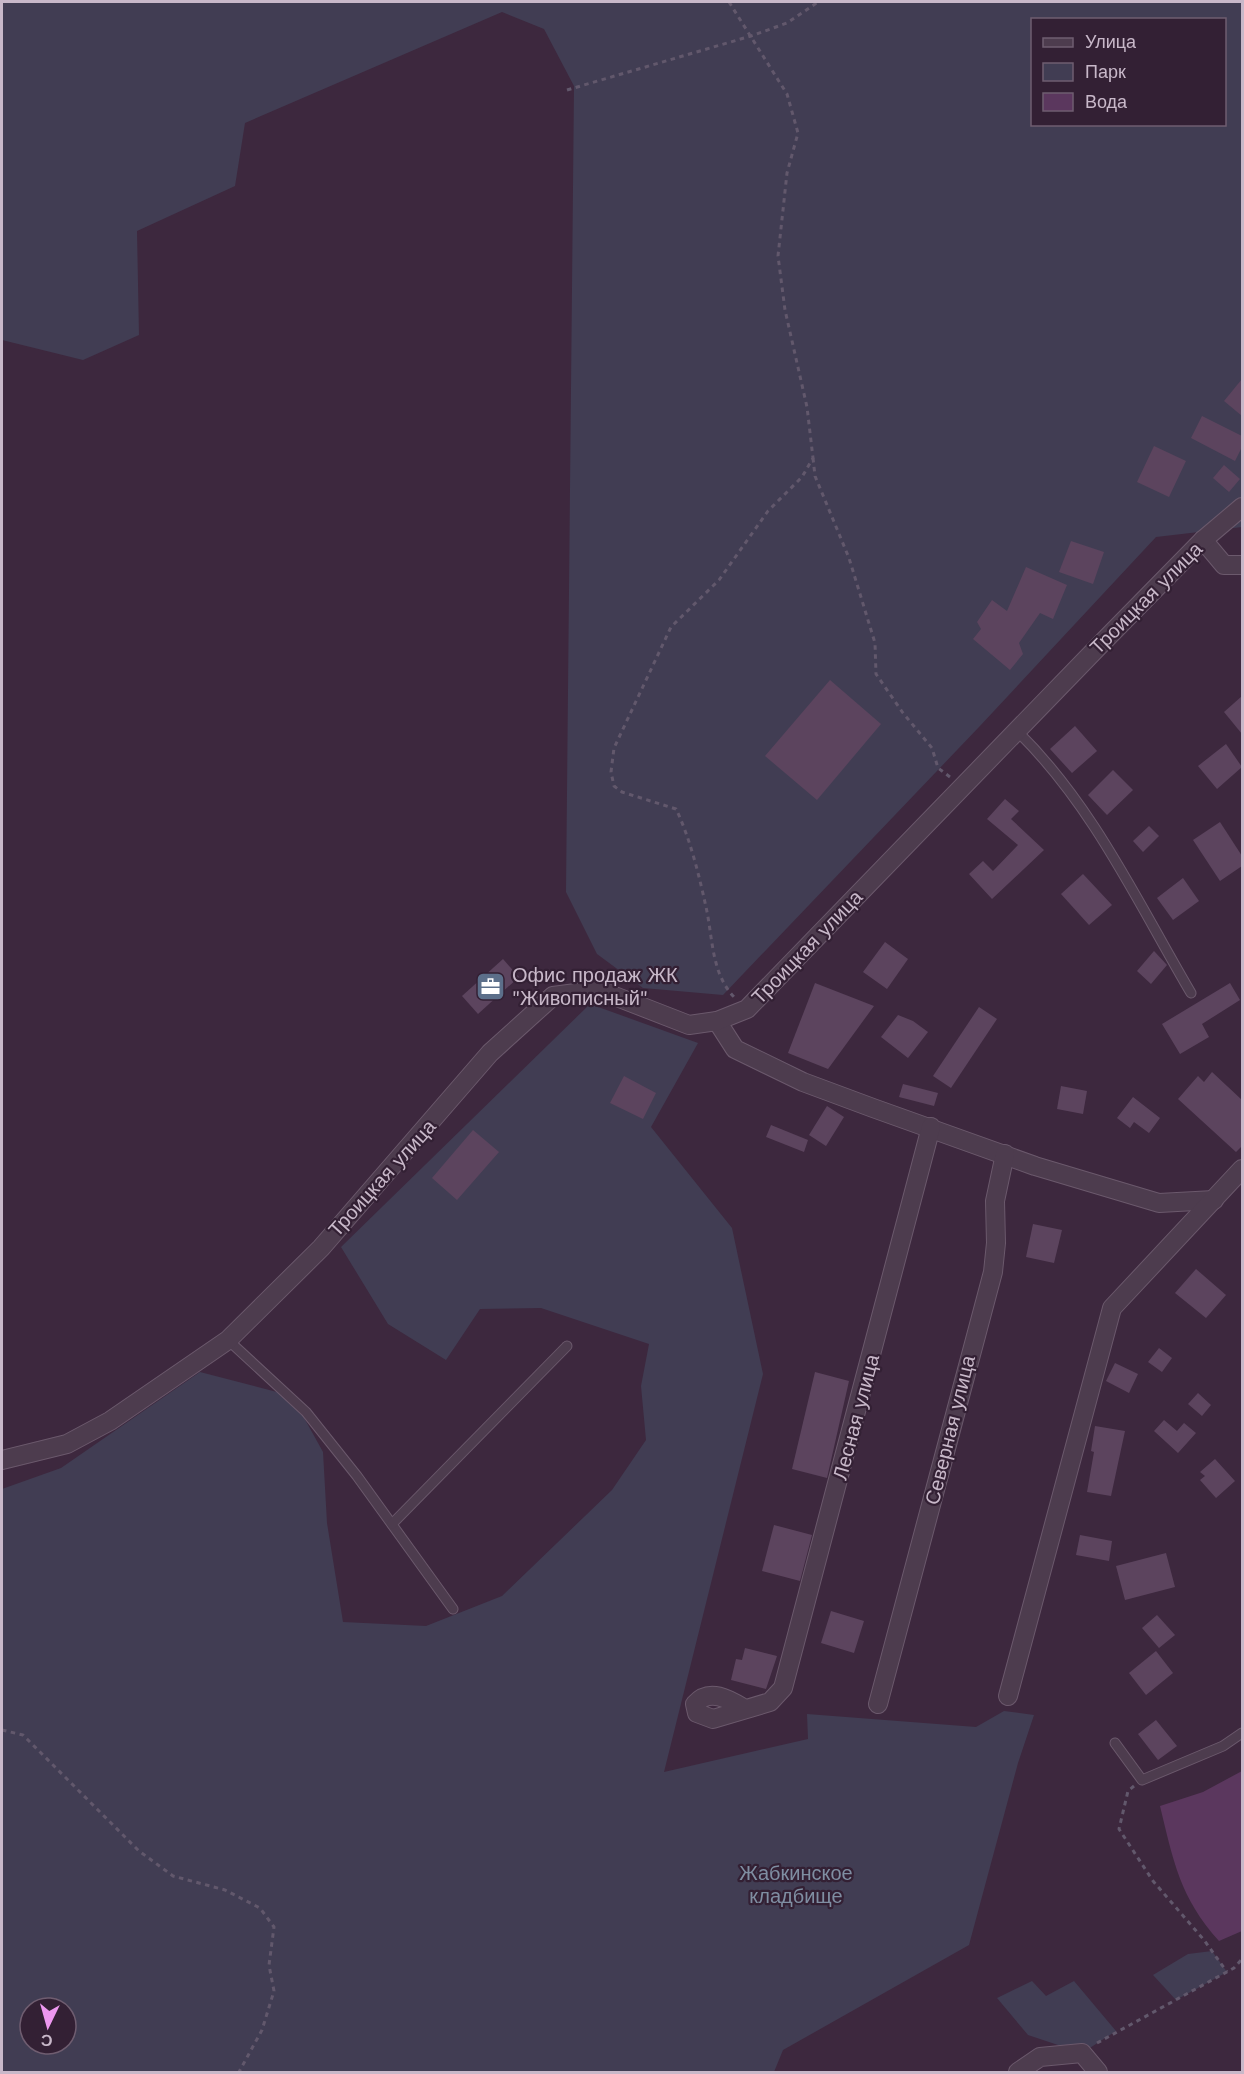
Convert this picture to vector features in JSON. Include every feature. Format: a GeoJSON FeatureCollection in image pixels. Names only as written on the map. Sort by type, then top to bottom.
{"type":"FeatureCollection","features":[{"type":"Feature","properties":{"kind":"street","name":"Троицкая улица"},"geometry":{"type":"LineString","coordinates":[[2,1460],[67,1444],[110,1421],[228,1340],[321,1248],[490,1053],[553,996],[599,990],[690,1024],[717,1021],[747,1009],[1203,540],[1242,507]]}},
{"type":"Feature","properties":{"kind":"street"},"geometry":{"type":"LineString","coordinates":[[1203,540],[1224,565],[1242,565]]}},
{"type":"Feature","properties":{"kind":"street"},"geometry":{"type":"LineString","coordinates":[[717,1021],[735,1049],[803,1083],[1005,1154],[1148,1199],[1167,1202],[1214,1200]]}},
{"type":"Feature","properties":{"kind":"street","name":"Лесная улица"},"geometry":{"type":"LineString","coordinates":[[745,1709],[770,1702],[783,1688],[931,1127]]}},
{"type":"Feature","properties":{"kind":"street","name":"Северная улица"},"geometry":{"type":"LineString","coordinates":[[878,1704],[993,1272],[996,1243],[995,1201],[1005,1154]]}},
{"type":"Feature","properties":{"kind":"street"},"geometry":{"type":"LineString","coordinates":[[1008,1696],[1112,1308],[1242,1169]]}},
{"type":"Feature","properties":{"kind":"street"},"geometry":{"type":"LineString","coordinates":[[1167,1202],[1184,1231]]}},
{"type":"Feature","properties":{"kind":"street"},"geometry":{"type":"LineString","coordinates":[[1018,2073],[1040,2057],[1082,2053],[1098,2073]]}},
{"type":"Feature","properties":{"kind":"lane"},"geometry":{"type":"LineString","coordinates":[[1017,731],[1041,754],[1107,845],[1191,993]]}},
{"type":"Feature","properties":{"kind":"lane"},"geometry":{"type":"LineString","coordinates":[[228,1340],[306,1412],[392,1524],[453,1609]]}},
{"type":"Feature","properties":{"kind":"lane"},"geometry":{"type":"LineString","coordinates":[[392,1524],[567,1346]]}},
{"type":"Feature","properties":{"kind":"lane"},"geometry":{"type":"LineString","coordinates":[[1115,1743],[1142,1780],[1223,1746],[1242,1733]]}},
{"type":"Feature","properties":{"kind":"path"},"geometry":{"type":"LineString","coordinates":[[729,2],[787,94],[798,133],[787,173],[778,256],[785,310],[807,406],[815,476],[849,558],[875,643],[876,674],[903,713],[932,748],[938,768],[962,789]]}},
{"type":"Feature","properties":{"kind":"path"},"geometry":{"type":"LineString","coordinates":[[567,90],[751,36],[787,23],[818,2]]}},
{"type":"Feature","properties":{"kind":"path"},"geometry":{"type":"LineString","coordinates":[[747,1009],[724,987],[711,944],[706,907],[684,825],[676,809],[622,792],[614,786],[610,772],[614,748],[671,627],[719,580],[768,512],[802,477],[813,458]]}},
{"type":"Feature","properties":{"kind":"path"},"geometry":{"type":"LineString","coordinates":[[2,1730],[23,1736],[139,1851],[173,1876],[225,1890],[260,1908],[274,1926],[269,1965],[274,1991],[262,2030],[239,2073]]}},
{"type":"Feature","properties":{"kind":"path"},"geometry":{"type":"LineString","coordinates":[[1142,1780],[1128,1791],[1119,1828],[1153,1881],[1204,1940],[1227,1972]]}},
{"type":"Feature","properties":{"kind":"path"},"geometry":{"type":"LineString","coordinates":[[1082,2053],[1116,2031],[1227,1972],[1242,1959]]}},
{"type":"Feature","properties":{"kind":"green space"},"geometry":{"type":"Polygon","coordinates":[[[2,2],[1242,2],[1242,527],[1156,537],[979,727],[723,995],[643,988],[597,954],[566,892],[574,86],[544,29],[502,12],[245,123],[235,186],[137,231],[139,335],[83,360],[2,340],[2,2]]]}},
{"type":"Feature","properties":{"kind":"green space","name":"Жабкинское кладбище"},"geometry":{"type":"Polygon","coordinates":[[[590,1004],[698,1043],[651,1127],[732,1228],[763,1374],[664,1772],[808,1739],[807,1714],[976,1727],[1004,1711],[1034,1715],[1018,1763],[969,1945],[783,2050],[774,2072],[2,2072],[2,1489],[61,1468],[200,1372],[292,1396],[323,1452],[327,1523],[343,1622],[426,1626],[502,1596],[612,1490],[646,1440],[641,1386],[649,1344],[541,1308],[480,1309],[446,1360],[388,1324],[341,1247],[590,1004]]]}},
{"type":"Feature","properties":{"kind":"green space"},"geometry":{"type":"Polygon","coordinates":[[[1212,1951],[1227,1972],[1176,2000],[1153,1975],[1188,1954],[1212,1951]]]}},
{"type":"Feature","properties":{"kind":"green space"},"geometry":{"type":"Polygon","coordinates":[[[1032,1981],[1046,1996],[1074,1981],[1116,2031],[1082,2053],[1028,2035],[997,1998],[1032,1981]]]}},
{"type":"Feature","properties":{"kind":"water"},"geometry":{"type":"Polygon","coordinates":[[[1242,1771],[1242,1931],[1219,1941],[1195,1909],[1180,1878],[1160,1806],[1203,1792],[1242,1771]]]}},
{"type":"Feature","properties":{"kind":"building"},"geometry":{"type":"Polygon","coordinates":[[[1242,379],[1242,416],[1224,401],[1242,379]]]}},
{"type":"Feature","properties":{"kind":"building"},"geometry":{"type":"Polygon","coordinates":[[[1202,416],[1242,436],[1242,447],[1235,461],[1191,438],[1202,416]]]}},
{"type":"Feature","properties":{"kind":"building"},"geometry":{"type":"Polygon","coordinates":[[[1154,446],[1186,461],[1169,497],[1137,482],[1154,446]]]}},
{"type":"Feature","properties":{"kind":"building"},"geometry":{"type":"Polygon","coordinates":[[[1224,465],[1240,479],[1229,492],[1213,478],[1224,465]]]}},
{"type":"Feature","properties":{"kind":"building"},"geometry":{"type":"Polygon","coordinates":[[[1071,541],[1104,552],[1093,584],[1059,572],[1071,541]]]}},
{"type":"Feature","properties":{"kind":"building"},"geometry":{"type":"Polygon","coordinates":[[[1026,567],[1067,585],[1053,619],[1040,613],[1019,643],[1023,654],[1010,670],[973,639],[981,629],[977,622],[992,600],[1007,611],[1026,567]]]}},
{"type":"Feature","properties":{"kind":"building"},"geometry":{"type":"Polygon","coordinates":[[[830,680],[881,724],[817,800],[765,756],[830,680]]]}},
{"type":"Feature","properties":{"kind":"building"},"geometry":{"type":"Polygon","coordinates":[[[1242,696],[1242,734],[1224,712],[1242,696]]]}},
{"type":"Feature","properties":{"kind":"building"},"geometry":{"type":"Polygon","coordinates":[[[1075,726],[1097,751],[1072,773],[1050,749],[1075,726]]]}},
{"type":"Feature","properties":{"kind":"building"},"geometry":{"type":"Polygon","coordinates":[[[1226,744],[1242,767],[1217,789],[1198,766],[1226,744]]]}},
{"type":"Feature","properties":{"kind":"building"},"geometry":{"type":"Polygon","coordinates":[[[1113,770],[1133,790],[1107,815],[1088,795],[1113,770]]]}},
{"type":"Feature","properties":{"kind":"building"},"geometry":{"type":"Polygon","coordinates":[[[1005,799],[1019,811],[1011,819],[1044,850],[992,899],[969,874],[983,861],[993,871],[1018,845],[987,819],[1005,799]]]}},
{"type":"Feature","properties":{"kind":"building"},"geometry":{"type":"Polygon","coordinates":[[[1220,822],[1242,856],[1242,866],[1220,881],[1193,840],[1220,822]]]}},
{"type":"Feature","properties":{"kind":"building"},"geometry":{"type":"Polygon","coordinates":[[[1149,826],[1159,836],[1143,852],[1133,841],[1149,826]]]}},
{"type":"Feature","properties":{"kind":"building"},"geometry":{"type":"Polygon","coordinates":[[[1083,874],[1112,905],[1089,925],[1061,894],[1083,874]]]}},
{"type":"Feature","properties":{"kind":"building"},"geometry":{"type":"Polygon","coordinates":[[[1183,878],[1199,901],[1173,920],[1157,898],[1183,878]]]}},
{"type":"Feature","properties":{"kind":"building"},"geometry":{"type":"Polygon","coordinates":[[[885,942],[908,959],[887,989],[863,972],[885,942]]]}},
{"type":"Feature","properties":{"kind":"building"},"geometry":{"type":"Polygon","coordinates":[[[1154,951],[1167,965],[1151,984],[1137,971],[1154,951]]]}},
{"type":"Feature","properties":{"kind":"building","name":"Офис продаж ЖК \"Живописный\""},"geometry":{"type":"Polygon","coordinates":[[[503,959],[519,977],[478,1014],[462,996],[503,959]]]}},
{"type":"Feature","properties":{"kind":"building"},"geometry":{"type":"Polygon","coordinates":[[[815,983],[874,1006],[828,1069],[788,1053],[815,983]]]}},
{"type":"Feature","properties":{"kind":"building"},"geometry":{"type":"Polygon","coordinates":[[[1230,983],[1240,1000],[1202,1024],[1209,1037],[1180,1054],[1162,1024],[1230,983]]]}},
{"type":"Feature","properties":{"kind":"building"},"geometry":{"type":"Polygon","coordinates":[[[979,1007],[997,1019],[951,1088],[933,1076],[979,1007]]]}},
{"type":"Feature","properties":{"kind":"building"},"geometry":{"type":"Polygon","coordinates":[[[898,1015],[913,1021],[928,1032],[908,1058],[881,1037],[898,1015]]]}},
{"type":"Feature","properties":{"kind":"building"},"geometry":{"type":"Polygon","coordinates":[[[1212,1072],[1242,1100],[1242,1146],[1236,1152],[1178,1099],[1198,1076],[1204,1082],[1212,1072]]]}},
{"type":"Feature","properties":{"kind":"building"},"geometry":{"type":"Polygon","coordinates":[[[624,1076],[656,1093],[643,1119],[610,1103],[624,1076]]]}},
{"type":"Feature","properties":{"kind":"building"},"geometry":{"type":"Polygon","coordinates":[[[903,1084],[938,1093],[934,1106],[899,1097],[903,1084]]]}},
{"type":"Feature","properties":{"kind":"building"},"geometry":{"type":"Polygon","coordinates":[[[1061,1086],[1087,1091],[1083,1114],[1057,1109],[1061,1086]]]}},
{"type":"Feature","properties":{"kind":"building"},"geometry":{"type":"Polygon","coordinates":[[[1133,1097],[1160,1118],[1149,1133],[1134,1122],[1130,1128],[1117,1118],[1133,1097]]]}},
{"type":"Feature","properties":{"kind":"building"},"geometry":{"type":"Polygon","coordinates":[[[827,1106],[844,1117],[826,1146],[809,1135],[827,1106]]]}},
{"type":"Feature","properties":{"kind":"building"},"geometry":{"type":"Polygon","coordinates":[[[771,1125],[808,1140],[804,1152],[766,1137],[771,1125]]]}},
{"type":"Feature","properties":{"kind":"building"},"geometry":{"type":"Polygon","coordinates":[[[473,1130],[499,1152],[457,1200],[432,1178],[473,1130]]]}},
{"type":"Feature","properties":{"kind":"building"},"geometry":{"type":"Polygon","coordinates":[[[1033,1224],[1062,1230],[1054,1263],[1026,1257],[1033,1224]]]}},
{"type":"Feature","properties":{"kind":"building"},"geometry":{"type":"Polygon","coordinates":[[[1196,1269],[1226,1295],[1206,1318],[1175,1293],[1196,1269]]]}},
{"type":"Feature","properties":{"kind":"building"},"geometry":{"type":"Polygon","coordinates":[[[1159,1348],[1172,1358],[1162,1372],[1148,1362],[1159,1348]]]}},
{"type":"Feature","properties":{"kind":"building"},"geometry":{"type":"Polygon","coordinates":[[[1115,1363],[1138,1374],[1129,1393],[1106,1381],[1115,1363]]]}},
{"type":"Feature","properties":{"kind":"building"},"geometry":{"type":"Polygon","coordinates":[[[815,1372],[849,1381],[827,1478],[792,1469],[815,1372]]]}},
{"type":"Feature","properties":{"kind":"building"},"geometry":{"type":"Polygon","coordinates":[[[1198,1393],[1211,1405],[1202,1416],[1188,1404],[1198,1393]]]}},
{"type":"Feature","properties":{"kind":"building"},"geometry":{"type":"Polygon","coordinates":[[[1164,1420],[1177,1431],[1184,1423],[1196,1433],[1178,1453],[1154,1431],[1164,1420]]]}},
{"type":"Feature","properties":{"kind":"building"},"geometry":{"type":"Polygon","coordinates":[[[1095,1426],[1125,1431],[1111,1496],[1087,1492],[1094,1452],[1091,1451],[1095,1426]]]}},
{"type":"Feature","properties":{"kind":"building"},"geometry":{"type":"Polygon","coordinates":[[[1215,1459],[1235,1481],[1216,1498],[1200,1480],[1205,1476],[1200,1472],[1215,1459]]]}},
{"type":"Feature","properties":{"kind":"building"},"geometry":{"type":"Polygon","coordinates":[[[774,1525],[812,1535],[800,1581],[762,1571],[774,1525]]]}},
{"type":"Feature","properties":{"kind":"building"},"geometry":{"type":"Polygon","coordinates":[[[1080,1535],[1112,1541],[1109,1561],[1076,1555],[1080,1535]]]}},
{"type":"Feature","properties":{"kind":"building"},"geometry":{"type":"Polygon","coordinates":[[[1166,1553],[1175,1587],[1125,1600],[1116,1566],[1166,1553]]]}},
{"type":"Feature","properties":{"kind":"building"},"geometry":{"type":"Polygon","coordinates":[[[831,1611],[864,1621],[854,1653],[821,1643],[831,1611]]]}},
{"type":"Feature","properties":{"kind":"building"},"geometry":{"type":"Polygon","coordinates":[[[1157,1615],[1175,1635],[1159,1648],[1142,1628],[1157,1615]]]}},
{"type":"Feature","properties":{"kind":"building"},"geometry":{"type":"Polygon","coordinates":[[[745,1648],[777,1656],[766,1689],[731,1680],[736,1659],[742,1660],[745,1648]]]}},
{"type":"Feature","properties":{"kind":"building"},"geometry":{"type":"Polygon","coordinates":[[[1156,1651],[1173,1673],[1146,1695],[1129,1673],[1156,1651]]]}},
{"type":"Feature","properties":{"kind":"building"},"geometry":{"type":"Polygon","coordinates":[[[1156,1720],[1177,1746],[1158,1760],[1138,1734],[1156,1720]]]}},
{"type":"Feature","properties":{"kind":"place","name":"Офис продаж ЖК \"Живописный\""},"geometry":{"type":"Point","coordinates":[491,986]}}]}
